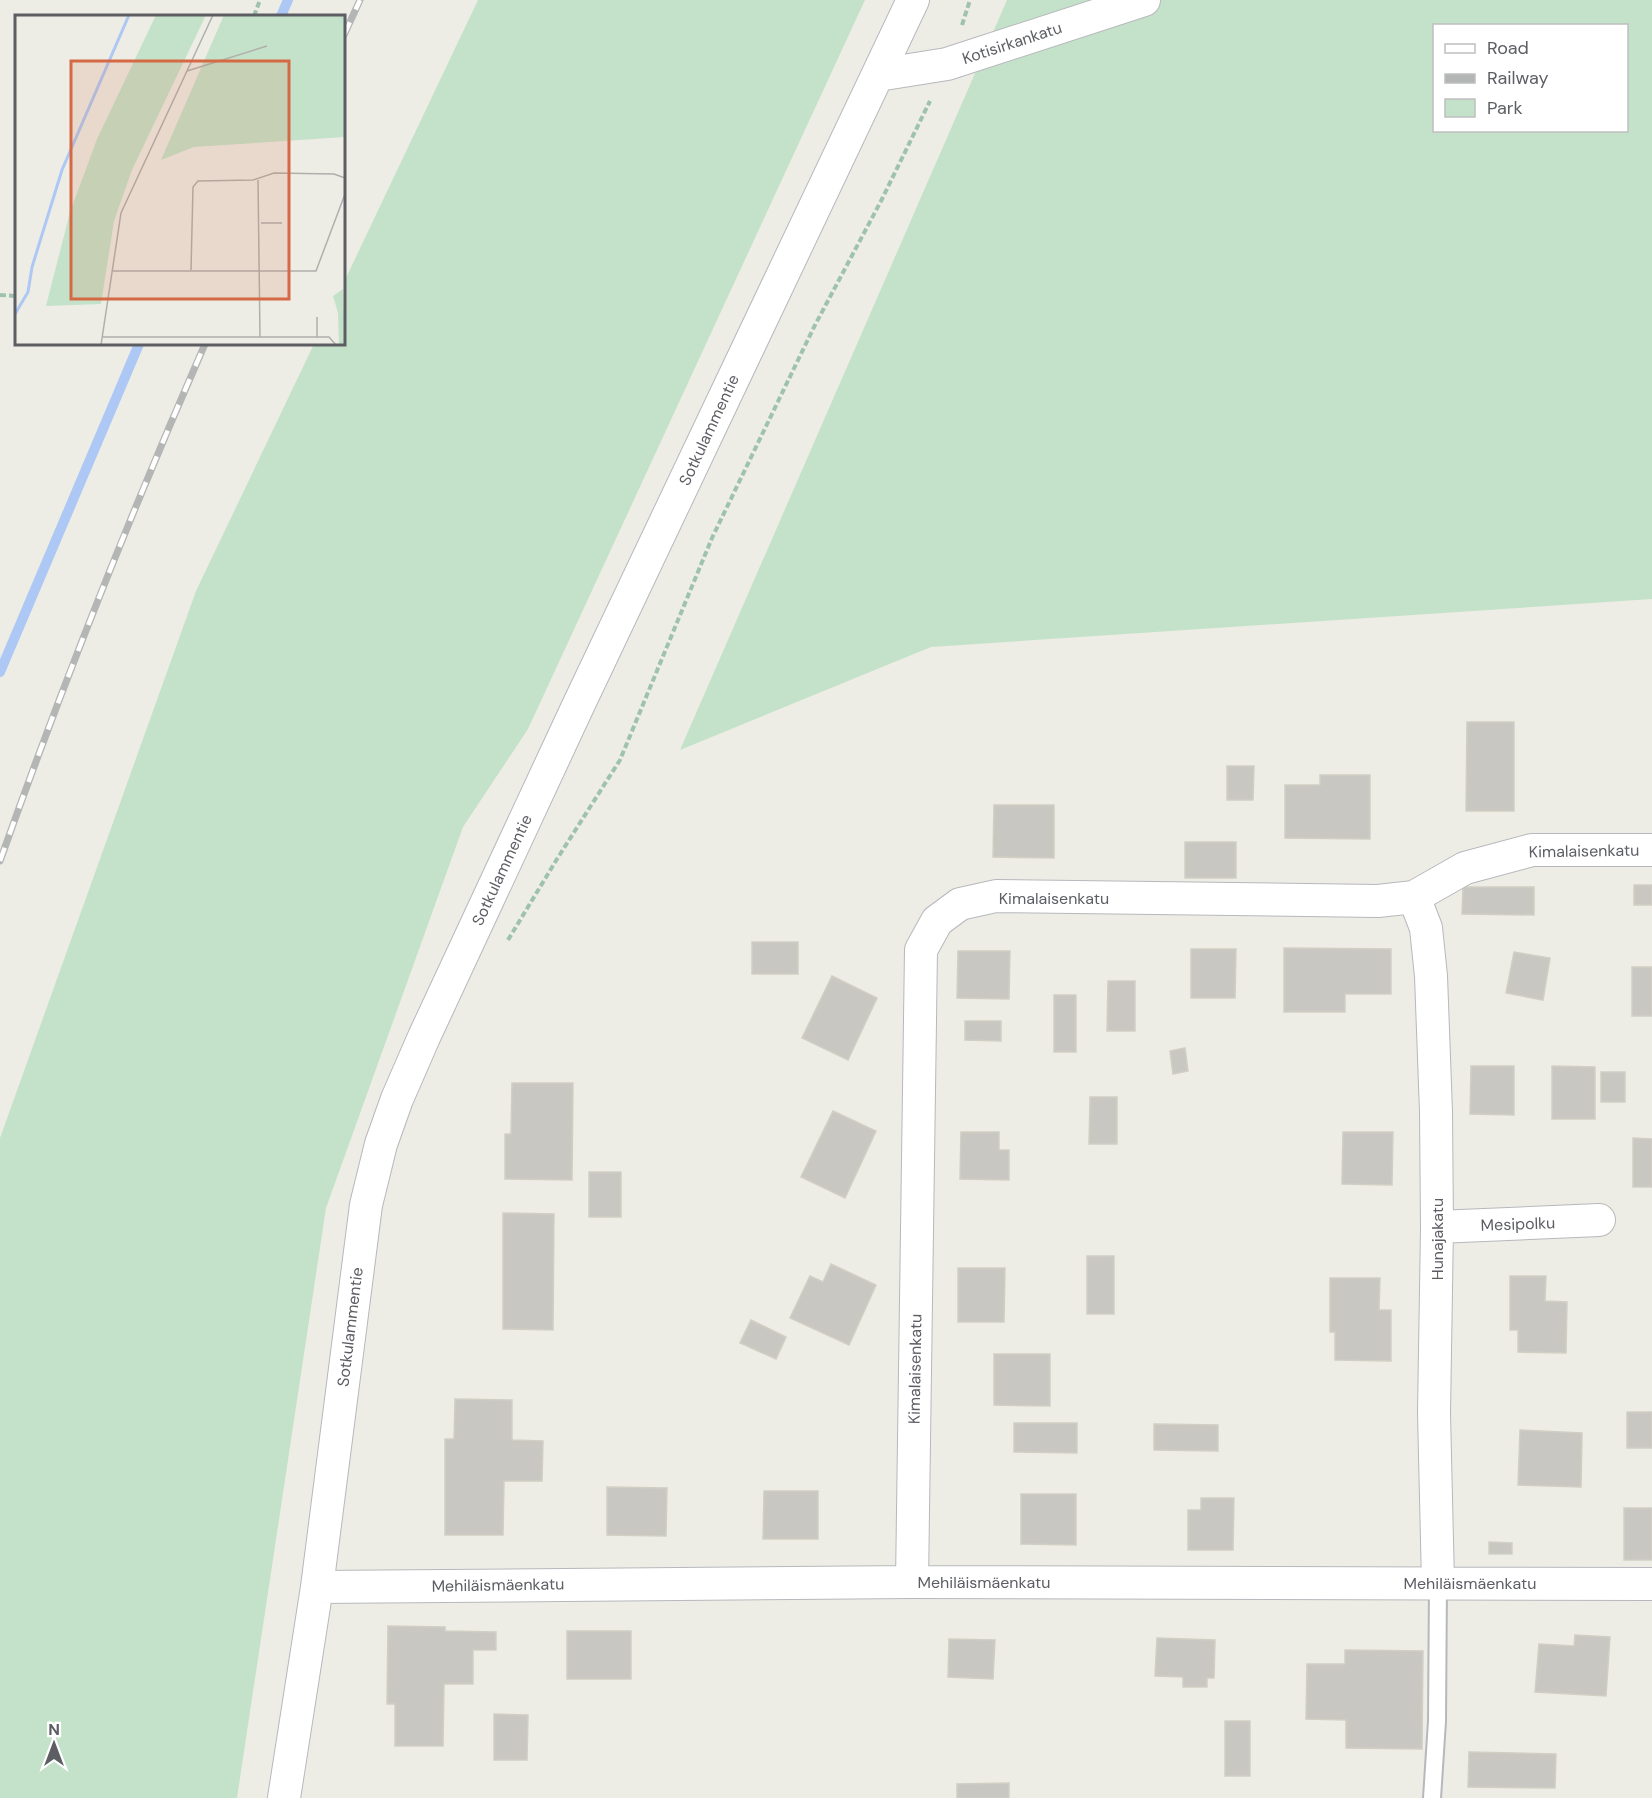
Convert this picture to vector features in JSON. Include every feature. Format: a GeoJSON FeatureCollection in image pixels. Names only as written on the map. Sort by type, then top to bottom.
{"type":"FeatureCollection","features":[{"type":"Feature","properties":{"kind":"street","name":"Sotkulammentie"},"geometry":{"type":"LineString","coordinates":[[284,1798],[316,1587],[366,1205],[381,1144],[424,1037],[578,706],[913,0]]}},
{"type":"Feature","properties":{"kind":"street","name":"Kotisirkankatu"},"geometry":{"type":"LineString","coordinates":[[878,75],[948,64],[1144,0]]}},
{"type":"Feature","properties":{"kind":"street","name":"Kimalaisenkatu"},"geometry":{"type":"LineString","coordinates":[[912,1582],[921,950],[937,921],[960,904],[996,896],[1378,901],[1414,897],[1465,868],[1532,850],[1652,850]]}},
{"type":"Feature","properties":{"kind":"street","name":"Hunajakatu"},"geometry":{"type":"LineString","coordinates":[[1414,897],[1426,928],[1431,976],[1436,1112],[1434,1413],[1438,1583]]}},
{"type":"Feature","properties":{"kind":"street","name":"Mesipolku"},"geometry":{"type":"LineString","coordinates":[[1437,1227],[1599,1220]]}},
{"type":"Feature","properties":{"kind":"street","name":"Mehiläismäenkatu"},"geometry":{"type":"LineString","coordinates":[[316,1587],[912,1582],[1652,1584]]}},
{"type":"Feature","properties":{"kind":"lane"},"geometry":{"type":"LineString","coordinates":[[1432,1798],[1437,1721],[1438,1583]]}},
{"type":"Feature","properties":{"kind":"path"},"geometry":{"type":"LineString","coordinates":[[254,15],[260,0]]}},
{"type":"Feature","properties":{"kind":"path"},"geometry":{"type":"LineString","coordinates":[[508,940],[621,760],[712,538],[809,338],[881,201],[948,64],[970,0]]}},
{"type":"Feature","properties":{"kind":"path"},"geometry":{"type":"LineString","coordinates":[[0,295],[15,296]]}},
{"type":"Feature","properties":{"kind":"green space"},"geometry":{"type":"Polygon","coordinates":[[[478,0],[865,0],[528,729],[463,827],[326,1208],[237,1798],[0,1798],[0,1138],[196,591],[314,345],[345,345],[345,280],[478,0]]]}},
{"type":"Feature","properties":{"kind":"green space"},"geometry":{"type":"Polygon","coordinates":[[[1007,0],[1652,0],[1652,599],[931,647],[680,750],[1007,0]]]}},
{"type":"Feature","properties":{"kind":"building"},"geometry":{"type":"Polygon","coordinates":[[[1467,722],[1514,722],[1514,811],[1466,811],[1467,722]]]}},
{"type":"Feature","properties":{"kind":"building"},"geometry":{"type":"Polygon","coordinates":[[[1227,766],[1254,766],[1253,800],[1227,800],[1227,766]]]}},
{"type":"Feature","properties":{"kind":"building"},"geometry":{"type":"Polygon","coordinates":[[[1320,775],[1370,775],[1370,839],[1285,838],[1285,785],[1320,785],[1320,775]]]}},
{"type":"Feature","properties":{"kind":"building"},"geometry":{"type":"Polygon","coordinates":[[[994,805],[1054,805],[1054,858],[993,857],[994,805]]]}},
{"type":"Feature","properties":{"kind":"building"},"geometry":{"type":"Polygon","coordinates":[[[1185,842],[1236,842],[1236,878],[1185,878],[1185,842]]]}},
{"type":"Feature","properties":{"kind":"building"},"geometry":{"type":"Polygon","coordinates":[[[1634,885],[1652,885],[1652,905],[1634,905],[1634,885]]]}},
{"type":"Feature","properties":{"kind":"building"},"geometry":{"type":"Polygon","coordinates":[[[1463,887],[1534,887],[1534,915],[1462,914],[1463,887]]]}},
{"type":"Feature","properties":{"kind":"building"},"geometry":{"type":"Polygon","coordinates":[[[752,942],[798,942],[798,974],[752,974],[752,942]]]}},
{"type":"Feature","properties":{"kind":"building"},"geometry":{"type":"Polygon","coordinates":[[[1284,948],[1391,949],[1391,994],[1345,994],[1345,1012],[1284,1012],[1284,948]]]}},
{"type":"Feature","properties":{"kind":"building"},"geometry":{"type":"Polygon","coordinates":[[[1191,949],[1236,949],[1235,998],[1191,998],[1191,949]]]}},
{"type":"Feature","properties":{"kind":"building"},"geometry":{"type":"Polygon","coordinates":[[[958,951],[1010,951],[1009,999],[957,998],[958,951]]]}},
{"type":"Feature","properties":{"kind":"building"},"geometry":{"type":"Polygon","coordinates":[[[1514,952],[1550,958],[1543,1000],[1506,993],[1514,952]]]}},
{"type":"Feature","properties":{"kind":"building"},"geometry":{"type":"Polygon","coordinates":[[[1632,967],[1652,967],[1652,1016],[1632,1016],[1632,967]]]}},
{"type":"Feature","properties":{"kind":"building"},"geometry":{"type":"Polygon","coordinates":[[[832,976],[877,998],[848,1060],[802,1038],[832,976]]]}},
{"type":"Feature","properties":{"kind":"building"},"geometry":{"type":"Polygon","coordinates":[[[1108,981],[1135,981],[1135,1031],[1107,1031],[1108,981]]]}},
{"type":"Feature","properties":{"kind":"building"},"geometry":{"type":"Polygon","coordinates":[[[1054,995],[1076,995],[1076,1052],[1054,1052],[1054,995]]]}},
{"type":"Feature","properties":{"kind":"building"},"geometry":{"type":"Polygon","coordinates":[[[965,1021],[1001,1021],[1001,1041],[965,1040],[965,1021]]]}},
{"type":"Feature","properties":{"kind":"building"},"geometry":{"type":"Polygon","coordinates":[[[1185,1048],[1188,1071],[1173,1074],[1170,1051],[1185,1048]]]}},
{"type":"Feature","properties":{"kind":"building"},"geometry":{"type":"Polygon","coordinates":[[[1471,1066],[1514,1066],[1514,1115],[1470,1114],[1471,1066]]]}},
{"type":"Feature","properties":{"kind":"building"},"geometry":{"type":"Polygon","coordinates":[[[1552,1066],[1595,1067],[1595,1119],[1552,1119],[1552,1066]]]}},
{"type":"Feature","properties":{"kind":"building"},"geometry":{"type":"Polygon","coordinates":[[[1601,1072],[1625,1072],[1625,1102],[1601,1102],[1601,1072]]]}},
{"type":"Feature","properties":{"kind":"building"},"geometry":{"type":"Polygon","coordinates":[[[512,1083],[573,1083],[572,1180],[505,1179],[505,1134],[511,1134],[512,1083]]]}},
{"type":"Feature","properties":{"kind":"building"},"geometry":{"type":"Polygon","coordinates":[[[1090,1097],[1117,1097],[1117,1144],[1089,1144],[1090,1097]]]}},
{"type":"Feature","properties":{"kind":"building"},"geometry":{"type":"Polygon","coordinates":[[[833,1111],[876,1131],[845,1198],[801,1177],[833,1111]]]}},
{"type":"Feature","properties":{"kind":"building"},"geometry":{"type":"Polygon","coordinates":[[[961,1132],[999,1132],[999,1150],[1009,1150],[1009,1180],[960,1179],[961,1132]]]}},
{"type":"Feature","properties":{"kind":"building"},"geometry":{"type":"Polygon","coordinates":[[[1343,1132],[1393,1132],[1392,1185],[1342,1184],[1343,1132]]]}},
{"type":"Feature","properties":{"kind":"building"},"geometry":{"type":"Polygon","coordinates":[[[1633,1138],[1652,1139],[1652,1187],[1633,1187],[1633,1138]]]}},
{"type":"Feature","properties":{"kind":"building"},"geometry":{"type":"Polygon","coordinates":[[[589,1172],[621,1172],[621,1217],[589,1217],[589,1172]]]}},
{"type":"Feature","properties":{"kind":"building"},"geometry":{"type":"Polygon","coordinates":[[[503,1213],[554,1214],[553,1330],[503,1329],[503,1213]]]}},
{"type":"Feature","properties":{"kind":"building"},"geometry":{"type":"Polygon","coordinates":[[[1087,1256],[1114,1256],[1114,1314],[1087,1314],[1087,1256]]]}},
{"type":"Feature","properties":{"kind":"building"},"geometry":{"type":"Polygon","coordinates":[[[831,1264],[876,1285],[849,1345],[790,1318],[810,1276],[823,1282],[831,1264]]]}},
{"type":"Feature","properties":{"kind":"building"},"geometry":{"type":"Polygon","coordinates":[[[958,1268],[1005,1268],[1004,1322],[958,1322],[958,1268]]]}},
{"type":"Feature","properties":{"kind":"building"},"geometry":{"type":"Polygon","coordinates":[[[1510,1276],[1546,1276],[1545,1301],[1567,1302],[1566,1353],[1518,1352],[1518,1330],[1510,1330],[1510,1276]]]}},
{"type":"Feature","properties":{"kind":"building"},"geometry":{"type":"Polygon","coordinates":[[[1330,1278],[1380,1278],[1379,1310],[1391,1310],[1391,1361],[1335,1360],[1335,1332],[1330,1332],[1330,1278]]]}},
{"type":"Feature","properties":{"kind":"building"},"geometry":{"type":"Polygon","coordinates":[[[751,1320],[786,1337],[776,1359],[740,1343],[751,1320]]]}},
{"type":"Feature","properties":{"kind":"building"},"geometry":{"type":"Polygon","coordinates":[[[994,1354],[1050,1354],[1050,1406],[994,1405],[994,1354]]]}},
{"type":"Feature","properties":{"kind":"building"},"geometry":{"type":"Polygon","coordinates":[[[455,1399],[512,1400],[512,1440],[543,1441],[542,1481],[504,1481],[503,1535],[445,1535],[445,1439],[454,1439],[455,1399]]]}},
{"type":"Feature","properties":{"kind":"building"},"geometry":{"type":"Polygon","coordinates":[[[1627,1412],[1652,1412],[1652,1448],[1627,1448],[1627,1412]]]}},
{"type":"Feature","properties":{"kind":"building"},"geometry":{"type":"Polygon","coordinates":[[[1014,1423],[1077,1423],[1077,1453],[1014,1452],[1014,1423]]]}},
{"type":"Feature","properties":{"kind":"building"},"geometry":{"type":"Polygon","coordinates":[[[1154,1424],[1218,1425],[1218,1451],[1154,1450],[1154,1424]]]}},
{"type":"Feature","properties":{"kind":"building"},"geometry":{"type":"Polygon","coordinates":[[[1520,1430],[1582,1433],[1581,1487],[1518,1485],[1520,1430]]]}},
{"type":"Feature","properties":{"kind":"building"},"geometry":{"type":"Polygon","coordinates":[[[607,1487],[667,1488],[666,1536],[607,1535],[607,1487]]]}},
{"type":"Feature","properties":{"kind":"building"},"geometry":{"type":"Polygon","coordinates":[[[764,1491],[818,1491],[818,1539],[763,1539],[764,1491]]]}},
{"type":"Feature","properties":{"kind":"building"},"geometry":{"type":"Polygon","coordinates":[[[1021,1494],[1076,1494],[1076,1545],[1021,1544],[1021,1494]]]}},
{"type":"Feature","properties":{"kind":"building"},"geometry":{"type":"Polygon","coordinates":[[[1201,1498],[1234,1498],[1233,1550],[1188,1550],[1188,1510],[1201,1510],[1201,1498]]]}},
{"type":"Feature","properties":{"kind":"building"},"geometry":{"type":"Polygon","coordinates":[[[1624,1508],[1652,1508],[1652,1560],[1624,1560],[1624,1508]]]}},
{"type":"Feature","properties":{"kind":"building"},"geometry":{"type":"Polygon","coordinates":[[[1489,1542],[1512,1543],[1512,1554],[1489,1554],[1489,1542]]]}},
{"type":"Feature","properties":{"kind":"building"},"geometry":{"type":"Polygon","coordinates":[[[388,1626],[445,1627],[445,1631],[496,1632],[496,1650],[473,1650],[473,1684],[444,1684],[443,1746],[395,1746],[395,1704],[387,1704],[388,1626]]]}},
{"type":"Feature","properties":{"kind":"building"},"geometry":{"type":"Polygon","coordinates":[[[567,1631],[631,1631],[631,1679],[567,1679],[567,1631]]]}},
{"type":"Feature","properties":{"kind":"building"},"geometry":{"type":"Polygon","coordinates":[[[1575,1635],[1610,1637],[1606,1696],[1535,1692],[1539,1644],[1574,1646],[1575,1635]]]}},
{"type":"Feature","properties":{"kind":"building"},"geometry":{"type":"Polygon","coordinates":[[[1157,1638],[1215,1640],[1214,1678],[1207,1678],[1207,1687],[1183,1687],[1183,1677],[1155,1676],[1157,1638]]]}},
{"type":"Feature","properties":{"kind":"building"},"geometry":{"type":"Polygon","coordinates":[[[949,1639],[995,1640],[993,1679],[948,1677],[949,1639]]]}},
{"type":"Feature","properties":{"kind":"building"},"geometry":{"type":"Polygon","coordinates":[[[1345,1650],[1423,1651],[1422,1749],[1346,1748],[1346,1720],[1306,1719],[1307,1664],[1345,1664],[1345,1650]]]}},
{"type":"Feature","properties":{"kind":"building"},"geometry":{"type":"Polygon","coordinates":[[[494,1714],[528,1715],[527,1760],[494,1760],[494,1714]]]}},
{"type":"Feature","properties":{"kind":"building"},"geometry":{"type":"Polygon","coordinates":[[[1225,1721],[1250,1721],[1250,1776],[1225,1776],[1225,1721]]]}},
{"type":"Feature","properties":{"kind":"building"},"geometry":{"type":"Polygon","coordinates":[[[1469,1752],[1556,1754],[1555,1788],[1468,1787],[1469,1752]]]}},
{"type":"Feature","properties":{"kind":"building"},"geometry":{"type":"Polygon","coordinates":[[[1009,1783],[1009,1798],[957,1798],[957,1784],[1009,1783]]]}},
{"type":"Feature","properties":{"kind":"waterway"},"geometry":{"type":"LineString","coordinates":[[281,15],[288,0]]}},
{"type":"Feature","properties":{"kind":"waterway"},"geometry":{"type":"LineString","coordinates":[[0,672],[139,345]]}},
{"type":"Feature","properties":{"kind":"railway"},"geometry":{"type":"LineString","coordinates":[[345,33],[360,0]]}},
{"type":"Feature","properties":{"kind":"railway"},"geometry":{"type":"LineString","coordinates":[[0,861],[98,600],[205,345]]}}]}
